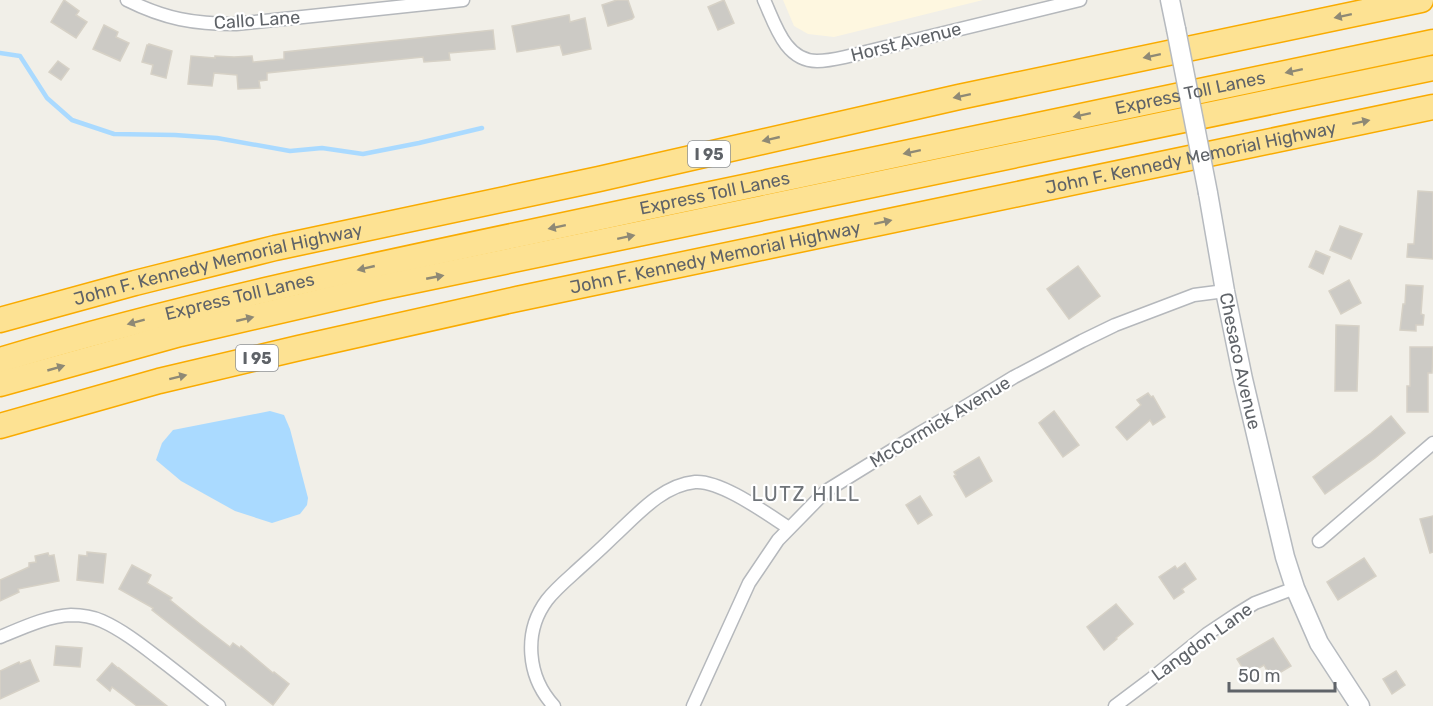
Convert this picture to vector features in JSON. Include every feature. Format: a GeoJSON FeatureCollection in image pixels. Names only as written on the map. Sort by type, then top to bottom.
{"type":"FeatureCollection","features":[{"type":"Feature","properties":{"kind":"highway","name":"John F. Kennedy Memorial Highway"},"geometry":{"type":"LineString","coordinates":[[0,320],[275,248],[599,179],[959,97],[1421,0]]}},
{"type":"Feature","properties":{"kind":"highway","name":"Express Toll Lanes"},"geometry":{"type":"LineString","coordinates":[[0,360],[182,310],[403,259],[1433,42]]}},
{"type":"Feature","properties":{"kind":"highway","name":"Express Toll Lanes"},"geometry":{"type":"LineString","coordinates":[[0,384],[172,336],[369,290],[1433,68]]}},
{"type":"Feature","properties":{"kind":"highway","name":"John F. Kennedy Memorial Highway"},"geometry":{"type":"LineString","coordinates":[[0,426],[159,381],[333,340],[1433,107]]}},
{"type":"Feature","properties":{"kind":"street","name":"Callo Lane"},"geometry":{"type":"LineString","coordinates":[[127,0],[158,14],[184,21],[237,24],[463,0]]}},
{"type":"Feature","properties":{"kind":"street","name":"Horst Avenue"},"geometry":{"type":"LineString","coordinates":[[764,0],[785,44],[797,56],[815,62],[845,57],[1080,0]]}},
{"type":"Feature","properties":{"kind":"street","name":"Chesaco Avenue"},"geometry":{"type":"LineString","coordinates":[[1170,0],[1243,379],[1285,557],[1294,588],[1319,643],[1360,706]]}},
{"type":"Feature","properties":{"kind":"street","name":"McCormick Avenue"},"geometry":{"type":"LineString","coordinates":[[693,706],[749,583],[778,540],[826,491],[880,456],[1082,341],[1115,325],[1194,295],[1225,291]]}},
{"type":"Feature","properties":{"kind":"street"},"geometry":{"type":"LineString","coordinates":[[1319,540],[1433,443]]}},
{"type":"Feature","properties":{"kind":"street"},"geometry":{"type":"LineString","coordinates":[[554,706],[539,685],[532,666],[531,649],[534,628],[540,612],[547,599],[566,580],[648,505],[677,486],[697,482],[714,485],[733,494],[789,528]]}},
{"type":"Feature","properties":{"kind":"street","name":"Langdon Lane"},"geometry":{"type":"LineString","coordinates":[[1115,706],[1207,634],[1237,614],[1255,603],[1294,588]]}},
{"type":"Feature","properties":{"kind":"street"},"geometry":{"type":"LineString","coordinates":[[0,638],[59,616],[86,616],[100,620],[140,644],[219,706]]}},
{"type":"Feature","properties":{"kind":"shaded area"},"geometry":{"type":"Polygon","coordinates":[[[783,0],[983,0],[834,37],[808,34],[794,26],[783,0]]]}},
{"type":"Feature","properties":{"kind":"water"},"geometry":{"type":"Polygon","coordinates":[[[270,411],[284,415],[290,429],[308,498],[307,505],[300,514],[272,523],[235,511],[181,481],[156,460],[162,443],[173,430],[270,411]]]}},
{"type":"Feature","properties":{"kind":"building"},"geometry":{"type":"Polygon","coordinates":[[[64,0],[79,11],[76,15],[87,22],[76,38],[51,22],[64,0]]]}},
{"type":"Feature","properties":{"kind":"building"},"geometry":{"type":"Polygon","coordinates":[[[617,0],[628,0],[634,17],[608,26],[602,5],[617,0]]]}},
{"type":"Feature","properties":{"kind":"building"},"geometry":{"type":"Polygon","coordinates":[[[724,0],[734,23],[718,30],[708,7],[724,0]]]}},
{"type":"Feature","properties":{"kind":"building"},"geometry":{"type":"Polygon","coordinates":[[[569,15],[570,22],[585,18],[591,49],[563,55],[560,45],[517,52],[512,26],[569,15]]]}},
{"type":"Feature","properties":{"kind":"building"},"geometry":{"type":"Polygon","coordinates":[[[104,25],[118,32],[116,37],[129,43],[120,61],[93,49],[104,25]]]}},
{"type":"Feature","properties":{"kind":"building"},"geometry":{"type":"Polygon","coordinates":[[[493,30],[495,49],[449,53],[450,60],[424,62],[423,57],[267,73],[267,80],[259,81],[260,88],[238,89],[237,75],[214,73],[212,86],[188,84],[191,56],[215,58],[215,56],[252,56],[253,62],[284,59],[284,52],[493,30]]]}},
{"type":"Feature","properties":{"kind":"building"},"geometry":{"type":"Polygon","coordinates":[[[149,44],[172,51],[166,78],[151,74],[153,65],[142,62],[149,44]]]}},
{"type":"Feature","properties":{"kind":"building"},"geometry":{"type":"Polygon","coordinates":[[[58,61],[69,69],[61,80],[49,72],[58,61]]]}},
{"type":"Feature","properties":{"kind":"building"},"geometry":{"type":"Polygon","coordinates":[[[1418,191],[1433,192],[1433,259],[1407,257],[1408,244],[1414,244],[1418,191]]]}},
{"type":"Feature","properties":{"kind":"building"},"geometry":{"type":"Polygon","coordinates":[[[1340,226],[1362,234],[1351,259],[1330,250],[1340,226]]]}},
{"type":"Feature","properties":{"kind":"building"},"geometry":{"type":"Polygon","coordinates":[[[1316,251],[1330,257],[1323,274],[1309,267],[1316,251]]]}},
{"type":"Feature","properties":{"kind":"building"},"geometry":{"type":"Polygon","coordinates":[[[1078,266],[1100,296],[1069,319],[1047,289],[1078,266]]]}},
{"type":"Feature","properties":{"kind":"building"},"geometry":{"type":"Polygon","coordinates":[[[1349,280],[1361,303],[1341,314],[1329,291],[1349,280]]]}},
{"type":"Feature","properties":{"kind":"building"},"geometry":{"type":"Polygon","coordinates":[[[1406,285],[1423,286],[1421,314],[1424,315],[1423,325],[1416,325],[1416,331],[1400,330],[1406,285]]]}},
{"type":"Feature","properties":{"kind":"building"},"geometry":{"type":"Polygon","coordinates":[[[1336,325],[1359,326],[1357,391],[1335,391],[1336,325]]]}},
{"type":"Feature","properties":{"kind":"building"},"geometry":{"type":"Polygon","coordinates":[[[1410,347],[1433,347],[1432,373],[1428,373],[1428,412],[1407,412],[1410,347]]]}},
{"type":"Feature","properties":{"kind":"building"},"geometry":{"type":"Polygon","coordinates":[[[1148,393],[1151,397],[1153,396],[1165,417],[1153,425],[1150,420],[1127,440],[1116,427],[1141,405],[1137,400],[1148,393]]]}},
{"type":"Feature","properties":{"kind":"building"},"geometry":{"type":"Polygon","coordinates":[[[1054,411],[1079,445],[1063,457],[1039,423],[1054,411]]]}},
{"type":"Feature","properties":{"kind":"building"},"geometry":{"type":"Polygon","coordinates":[[[1391,416],[1405,433],[1325,494],[1313,477],[1391,416]]]}},
{"type":"Feature","properties":{"kind":"building"},"geometry":{"type":"Polygon","coordinates":[[[979,457],[992,481],[966,497],[954,472],[979,457]]]}},
{"type":"Feature","properties":{"kind":"building"},"geometry":{"type":"Polygon","coordinates":[[[920,496],[932,515],[918,524],[906,505],[920,496]]]}},
{"type":"Feature","properties":{"kind":"building"},"geometry":{"type":"Polygon","coordinates":[[[1433,516],[1433,552],[1430,553],[1420,519],[1433,516]]]}},
{"type":"Feature","properties":{"kind":"building"},"geometry":{"type":"Polygon","coordinates":[[[87,552],[106,554],[103,583],[77,580],[79,555],[87,556],[87,552]]]}},
{"type":"Feature","properties":{"kind":"building"},"geometry":{"type":"Polygon","coordinates":[[[48,553],[49,556],[54,555],[59,581],[18,589],[19,592],[0,601],[0,580],[29,567],[29,563],[36,562],[35,556],[48,553]]]}},
{"type":"Feature","properties":{"kind":"building"},"geometry":{"type":"Polygon","coordinates":[[[1364,558],[1376,576],[1338,600],[1327,582],[1364,558]]]}},
{"type":"Feature","properties":{"kind":"building"},"geometry":{"type":"Polygon","coordinates":[[[1185,563],[1196,579],[1182,589],[1184,592],[1174,599],[1159,577],[1175,566],[1177,569],[1185,563]]]}},
{"type":"Feature","properties":{"kind":"building"},"geometry":{"type":"Polygon","coordinates":[[[132,565],[151,575],[147,583],[172,598],[170,600],[230,647],[233,643],[240,648],[241,646],[289,684],[273,705],[152,610],[153,608],[119,589],[132,565]]]}},
{"type":"Feature","properties":{"kind":"building"},"geometry":{"type":"Polygon","coordinates":[[[1116,604],[1133,624],[1104,650],[1087,627],[1116,604]]]}},
{"type":"Feature","properties":{"kind":"building"},"geometry":{"type":"Polygon","coordinates":[[[1273,638],[1291,666],[1271,678],[1264,665],[1247,675],[1237,659],[1273,638]]]}},
{"type":"Feature","properties":{"kind":"building"},"geometry":{"type":"Polygon","coordinates":[[[56,646],[82,648],[80,667],[54,665],[56,646]]]}},
{"type":"Feature","properties":{"kind":"building"},"geometry":{"type":"Polygon","coordinates":[[[30,660],[39,681],[0,699],[0,671],[19,662],[20,664],[30,660]]]}},
{"type":"Feature","properties":{"kind":"building"},"geometry":{"type":"Polygon","coordinates":[[[112,663],[167,706],[137,706],[112,687],[110,691],[97,680],[112,663]]]}},
{"type":"Feature","properties":{"kind":"building"},"geometry":{"type":"Polygon","coordinates":[[[1396,671],[1405,685],[1392,694],[1383,679],[1396,671]]]}},
{"type":"Feature","properties":{"kind":"waterway"},"geometry":{"type":"LineString","coordinates":[[0,53],[20,56],[47,98],[72,120],[114,134],[217,138],[290,151],[322,148],[363,154],[482,128]]}},
{"type":"Feature","properties":{"kind":"district","name":"LUTZ HILL"},"geometry":{"type":"Point","coordinates":[806,494]}}]}
